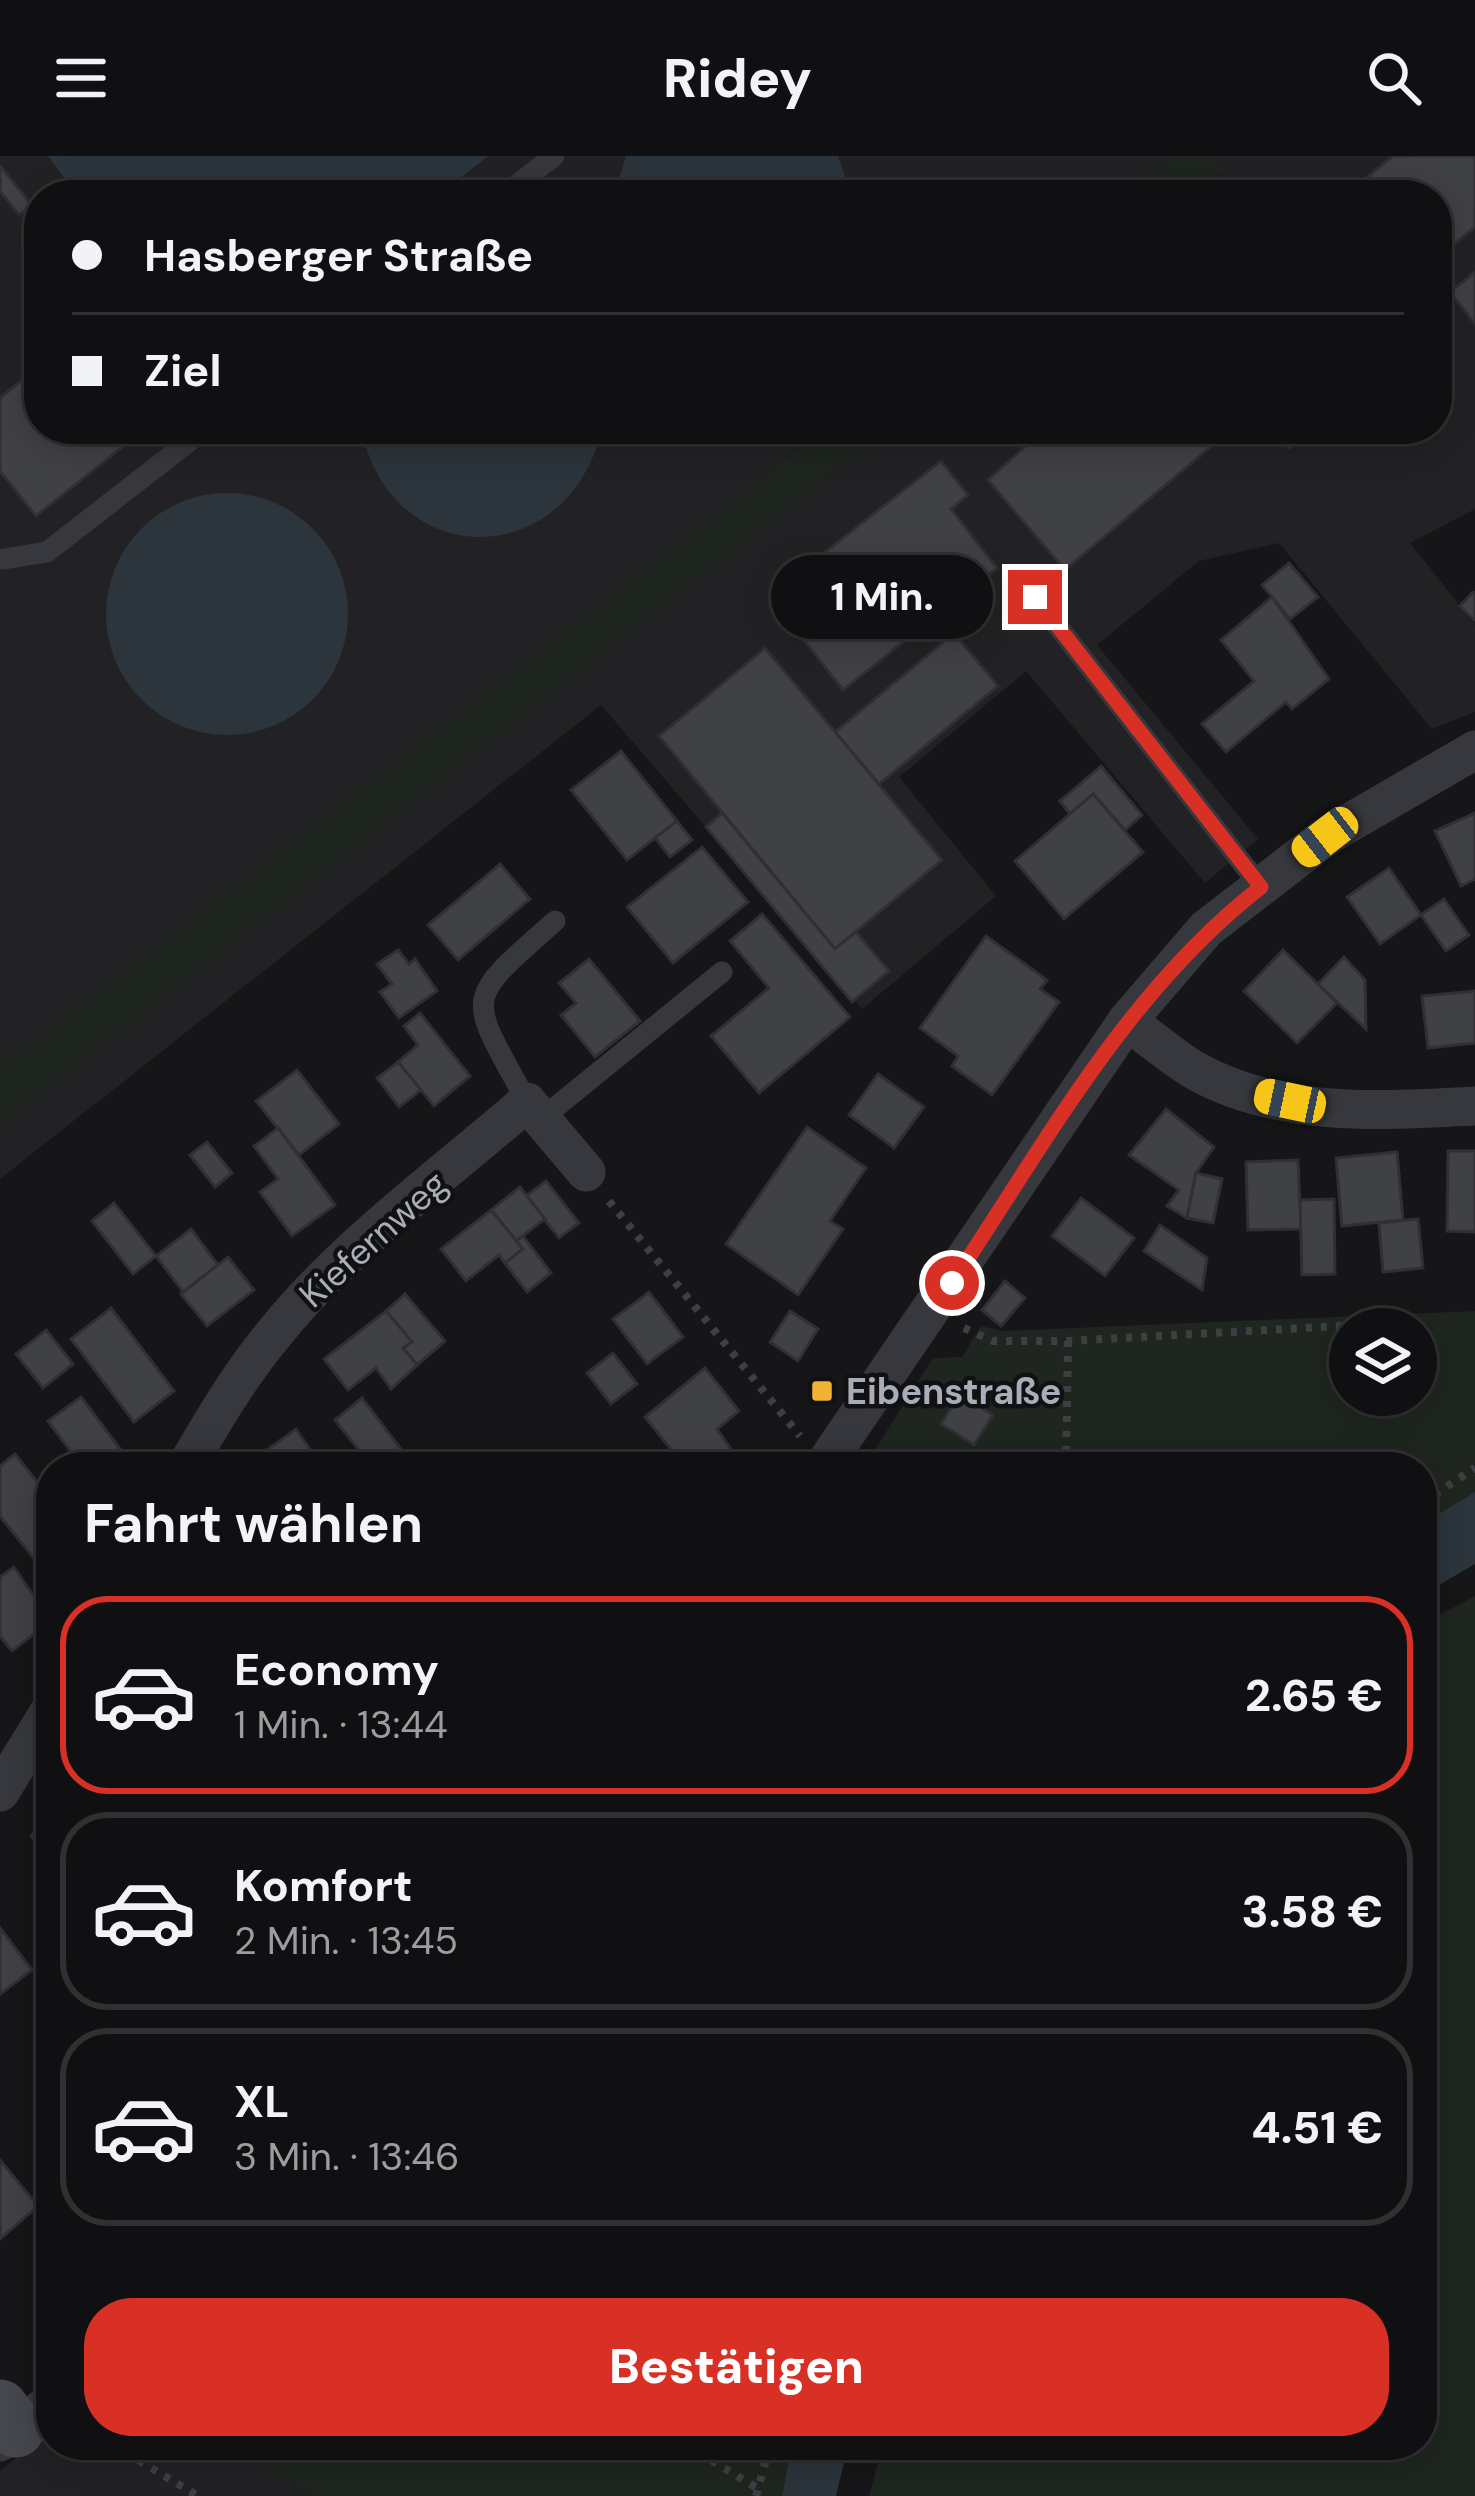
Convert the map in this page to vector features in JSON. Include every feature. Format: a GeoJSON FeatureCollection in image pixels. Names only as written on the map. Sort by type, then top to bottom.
{"type":"FeatureCollection","features":[{"type":"Feature","properties":{"kind":"street"},"geometry":{"type":"LineString","coordinates":[[834,1452],[1127,1021],[1206,929],[1325,837],[1475,750]]}},
{"type":"Feature","properties":{"kind":"street"},"geometry":{"type":"LineString","coordinates":[[1127,1021],[1195,1070],[1251,1093],[1329,1109],[1475,1106]]}},
{"type":"Feature","properties":{"kind":"street"},"geometry":{"type":"LineString","coordinates":[[534,1111],[586,1172]]}},
{"type":"Feature","properties":{"kind":"street","name":"Kiefernweg"},"geometry":{"type":"LineString","coordinates":[[195,1452],[224,1401],[306,1299],[534,1111]]}},
{"type":"Feature","properties":{"kind":"street"},"geometry":{"type":"LineString","coordinates":[[0,1792],[36,1733]]}},
{"type":"Feature","properties":{"kind":"lane"},"geometry":{"type":"LineString","coordinates":[[523,180],[554,156]]}},
{"type":"Feature","properties":{"kind":"lane"},"geometry":{"type":"LineString","coordinates":[[1,560],[47,552],[186,444]]}},
{"type":"Feature","properties":{"kind":"lane"},"geometry":{"type":"LineString","coordinates":[[1035,597],[1261,887]]}},
{"type":"Feature","properties":{"kind":"lane"},"geometry":{"type":"LineString","coordinates":[[555,921],[499,971],[484,988],[482,1003],[486,1027],[534,1111],[722,972]]}},
{"type":"Feature","properties":{"kind":"path"},"geometry":{"type":"LineString","coordinates":[[586,1172],[813,1452]]}},
{"type":"Feature","properties":{"kind":"path"},"geometry":{"type":"LineString","coordinates":[[930,1312],[993,1341],[1329,1327]]}},
{"type":"Feature","properties":{"kind":"path"},"geometry":{"type":"LineString","coordinates":[[1066,1452],[1068,1341]]}},
{"type":"Feature","properties":{"kind":"path"},"geometry":{"type":"LineString","coordinates":[[1437,1493],[1475,1468]]}},
{"type":"Feature","properties":{"kind":"path"},"geometry":{"type":"LineString","coordinates":[[138,2460],[198,2496]]}},
{"type":"Feature","properties":{"kind":"path"},"geometry":{"type":"LineString","coordinates":[[709,2460],[757,2492],[766,2460]]}},
{"type":"Feature","properties":{"kind":"shaded area"},"geometry":{"type":"Polygon","coordinates":[[[0,156],[1172,156],[1142,180],[24,180],[24,444],[807,444],[0,1066],[0,156]]]}},
{"type":"Feature","properties":{"kind":"shaded area"},"geometry":{"type":"Polygon","coordinates":[[[48,156],[488,156],[458,180],[66,180],[48,156]]]}},
{"type":"Feature","properties":{"kind":"shaded area"},"geometry":{"type":"Polygon","coordinates":[[[626,156],[838,156],[846,180],[619,180],[626,156]]]}},
{"type":"Feature","properties":{"kind":"shaded area"},"geometry":{"type":"Polygon","coordinates":[[[1172,156],[1210,156],[1222,170],[1209,180],[1142,180],[1172,156]]]}},
{"type":"Feature","properties":{"kind":"shaded area"},"geometry":{"type":"Polygon","coordinates":[[[1210,156],[1475,156],[1475,509],[1410,543],[1475,625],[1475,712],[1432,729],[1279,543],[1199,561],[1097,645],[1258,839],[1205,883],[1026,671],[899,777],[996,896],[862,1009],[601,705],[0,1179],[0,1125],[870,444],[1452,444],[1452,180],[1209,180],[1221,171],[1210,156]]]}},
{"type":"Feature","properties":{"kind":"shaded area"},"geometry":{"type":"Polygon","coordinates":[[[367,444],[596,444],[583,476],[554,510],[519,530],[480,537],[442,530],[407,510],[379,476],[367,444]]]}},
{"type":"Feature","properties":{"kind":"shaded area"},"geometry":{"type":"Polygon","coordinates":[[[807,444],[870,444],[0,1125],[0,1066],[807,444]]]}},
{"type":"Feature","properties":{"kind":"shaded area"},"geometry":{"type":"Polygon","coordinates":[[[227,493],[273,502],[312,529],[339,568],[348,614],[339,660],[312,699],[273,726],[227,735],[181,726],[142,699],[115,660],[106,614],[115,568],[142,529],[181,502],[227,493]]]}},
{"type":"Feature","properties":{"kind":"shaded area"},"geometry":{"type":"Polygon","coordinates":[[[1475,1311],[1475,1492],[1437,1515],[1437,1452],[873,1452],[933,1358],[962,1357],[981,1326],[1003,1331],[1329,1317],[1329,1416],[1437,1416],[1437,1313],[1475,1311]]]}},
{"type":"Feature","properties":{"kind":"shaded area"},"geometry":{"type":"Polygon","coordinates":[[[1475,1492],[1475,1564],[1437,1586],[1437,1515],[1475,1492]]]}},
{"type":"Feature","properties":{"kind":"shaded area"},"geometry":{"type":"Polygon","coordinates":[[[1475,1596],[1475,2496],[869,2496],[879,2460],[1437,2460],[1437,1616],[1475,1596]]]}},
{"type":"Feature","properties":{"kind":"shaded area"},"geometry":{"type":"Polygon","coordinates":[[[36,2441],[36,2460],[257,2460],[313,2496],[0,2496],[0,2471],[36,2441]]]}},
{"type":"Feature","properties":{"kind":"shaded area"},"geometry":{"type":"Polygon","coordinates":[[[257,2460],[789,2460],[782,2496],[313,2496],[257,2460]]]}},
{"type":"Feature","properties":{"kind":"shaded area"},"geometry":{"type":"Polygon","coordinates":[[[789,2460],[844,2460],[836,2496],[782,2496],[789,2460]]]}},
{"type":"Feature","properties":{"kind":"building"},"geometry":{"type":"Polygon","coordinates":[[[1393,156],[1475,156],[1475,227],[1452,246],[1452,180],[1363,180],[1393,156]]]}},
{"type":"Feature","properties":{"kind":"building"},"geometry":{"type":"Polygon","coordinates":[[[0,166],[24,195],[24,211],[19,215],[0,191],[0,166]]]}},
{"type":"Feature","properties":{"kind":"building"},"geometry":{"type":"Polygon","coordinates":[[[1475,272],[1475,324],[1452,295],[1475,272]]]}},
{"type":"Feature","properties":{"kind":"building"},"geometry":{"type":"Polygon","coordinates":[[[24,378],[24,444],[126,444],[36,516],[0,471],[0,398],[24,378]]]}},
{"type":"Feature","properties":{"kind":"building"},"geometry":{"type":"Polygon","coordinates":[[[1028,444],[1214,444],[1065,570],[988,480],[1028,444]]]}},
{"type":"Feature","properties":{"kind":"building"},"geometry":{"type":"Polygon","coordinates":[[[941,461],[968,495],[951,509],[997,568],[843,690],[769,596],[941,461]]]}},
{"type":"Feature","properties":{"kind":"building"},"geometry":{"type":"Polygon","coordinates":[[[1289,563],[1318,597],[1290,619],[1262,585],[1289,563]]]}},
{"type":"Feature","properties":{"kind":"building"},"geometry":{"type":"Polygon","coordinates":[[[1475,593],[1475,621],[1460,606],[1475,593]]]}},
{"type":"Feature","properties":{"kind":"building"},"geometry":{"type":"Polygon","coordinates":[[[1272,597],[1329,679],[1292,709],[1286,702],[1226,752],[1202,724],[1254,681],[1221,640],[1272,597]]]}},
{"type":"Feature","properties":{"kind":"building"},"geometry":{"type":"Polygon","coordinates":[[[954,633],[998,686],[879,784],[835,732],[954,633]]]}},
{"type":"Feature","properties":{"kind":"building"},"geometry":{"type":"Polygon","coordinates":[[[765,648],[942,860],[835,949],[659,736],[765,648]]]}},
{"type":"Feature","properties":{"kind":"building"},"geometry":{"type":"Polygon","coordinates":[[[621,751],[677,821],[627,860],[571,790],[621,751]]]}},
{"type":"Feature","properties":{"kind":"building"},"geometry":{"type":"Polygon","coordinates":[[[1101,766],[1142,815],[1125,830],[1093,794],[1070,814],[1060,801],[1101,766]]]}},
{"type":"Feature","properties":{"kind":"building"},"geometry":{"type":"Polygon","coordinates":[[[1093,794],[1143,852],[1064,919],[1015,861],[1093,794]]]}},
{"type":"Feature","properties":{"kind":"building"},"geometry":{"type":"Polygon","coordinates":[[[722,813],[835,949],[856,932],[889,971],[852,1002],[706,827],[722,813]]]}},
{"type":"Feature","properties":{"kind":"building"},"geometry":{"type":"Polygon","coordinates":[[[1475,813],[1475,879],[1461,886],[1435,831],[1475,813]]]}},
{"type":"Feature","properties":{"kind":"building"},"geometry":{"type":"Polygon","coordinates":[[[677,821],[692,840],[670,857],[655,838],[677,821]]]}},
{"type":"Feature","properties":{"kind":"building"},"geometry":{"type":"Polygon","coordinates":[[[702,847],[748,902],[673,963],[627,907],[702,847]]]}},
{"type":"Feature","properties":{"kind":"building"},"geometry":{"type":"Polygon","coordinates":[[[500,864],[530,899],[458,960],[428,925],[500,864]]]}},
{"type":"Feature","properties":{"kind":"building"},"geometry":{"type":"Polygon","coordinates":[[[1389,868],[1421,915],[1380,944],[1347,897],[1389,868]]]}},
{"type":"Feature","properties":{"kind":"building"},"geometry":{"type":"Polygon","coordinates":[[[1444,899],[1469,935],[1446,951],[1421,915],[1444,899]]]}},
{"type":"Feature","properties":{"kind":"building"},"geometry":{"type":"Polygon","coordinates":[[[762,914],[850,1017],[759,1093],[711,1036],[769,988],[730,941],[762,914]]]}},
{"type":"Feature","properties":{"kind":"building"},"geometry":{"type":"Polygon","coordinates":[[[986,936],[1047,980],[1040,989],[1059,1002],[992,1095],[952,1066],[958,1056],[920,1028],[986,936]]]}},
{"type":"Feature","properties":{"kind":"building"},"geometry":{"type":"Polygon","coordinates":[[[398,950],[409,964],[415,959],[437,991],[399,1018],[380,992],[392,984],[377,964],[398,950]]]}},
{"type":"Feature","properties":{"kind":"building"},"geometry":{"type":"Polygon","coordinates":[[[1283,950],[1337,1003],[1297,1043],[1244,991],[1283,950]]]}},
{"type":"Feature","properties":{"kind":"building"},"geometry":{"type":"Polygon","coordinates":[[[1344,957],[1365,980],[1366,1029],[1318,984],[1344,957]]]}},
{"type":"Feature","properties":{"kind":"building"},"geometry":{"type":"Polygon","coordinates":[[[589,959],[640,1021],[595,1057],[561,1015],[576,1003],[559,983],[589,959]]]}},
{"type":"Feature","properties":{"kind":"building"},"geometry":{"type":"Polygon","coordinates":[[[1475,991],[1475,1043],[1428,1048],[1422,996],[1475,991]]]}},
{"type":"Feature","properties":{"kind":"building"},"geometry":{"type":"Polygon","coordinates":[[[420,1013],[470,1076],[434,1106],[398,1062],[418,1045],[404,1026],[420,1013]]]}},
{"type":"Feature","properties":{"kind":"building"},"geometry":{"type":"Polygon","coordinates":[[[398,1062],[421,1090],[399,1107],[377,1078],[398,1062]]]}},
{"type":"Feature","properties":{"kind":"building"},"geometry":{"type":"Polygon","coordinates":[[[297,1070],[339,1124],[299,1155],[256,1101],[297,1070]]]}},
{"type":"Feature","properties":{"kind":"building"},"geometry":{"type":"Polygon","coordinates":[[[878,1074],[924,1107],[894,1148],[849,1115],[878,1074]]]}},
{"type":"Feature","properties":{"kind":"building"},"geometry":{"type":"Polygon","coordinates":[[[1166,1109],[1214,1147],[1196,1173],[1187,1218],[1167,1206],[1179,1190],[1129,1155],[1166,1109]]]}},
{"type":"Feature","properties":{"kind":"building"},"geometry":{"type":"Polygon","coordinates":[[[807,1127],[866,1168],[830,1221],[843,1229],[798,1295],[726,1244],[807,1127]]]}},
{"type":"Feature","properties":{"kind":"building"},"geometry":{"type":"Polygon","coordinates":[[[278,1128],[335,1205],[292,1236],[260,1192],[278,1179],[254,1146],[278,1128]]]}},
{"type":"Feature","properties":{"kind":"building"},"geometry":{"type":"Polygon","coordinates":[[[207,1142],[232,1173],[215,1187],[190,1155],[207,1142]]]}},
{"type":"Feature","properties":{"kind":"building"},"geometry":{"type":"Polygon","coordinates":[[[1448,1151],[1475,1151],[1475,1232],[1447,1231],[1448,1151]]]}},
{"type":"Feature","properties":{"kind":"building"},"geometry":{"type":"Polygon","coordinates":[[[1397,1152],[1403,1220],[1342,1226],[1336,1158],[1397,1152]]]}},
{"type":"Feature","properties":{"kind":"building"},"geometry":{"type":"Polygon","coordinates":[[[1298,1160],[1301,1229],[1248,1230],[1246,1162],[1298,1160]]]}},
{"type":"Feature","properties":{"kind":"building"},"geometry":{"type":"Polygon","coordinates":[[[1196,1173],[1222,1179],[1213,1223],[1187,1218],[1196,1173]]]}},
{"type":"Feature","properties":{"kind":"building"},"geometry":{"type":"Polygon","coordinates":[[[546,1181],[579,1223],[559,1238],[526,1196],[546,1181]]]}},
{"type":"Feature","properties":{"kind":"building"},"geometry":{"type":"Polygon","coordinates":[[[520,1187],[545,1219],[516,1241],[491,1210],[520,1187]]]}},
{"type":"Feature","properties":{"kind":"building"},"geometry":{"type":"Polygon","coordinates":[[[1081,1198],[1134,1238],[1105,1276],[1052,1236],[1081,1198]]]}},
{"type":"Feature","properties":{"kind":"building"},"geometry":{"type":"Polygon","coordinates":[[[1334,1199],[1335,1274],[1302,1275],[1300,1200],[1334,1199]]]}},
{"type":"Feature","properties":{"kind":"building"},"geometry":{"type":"Polygon","coordinates":[[[114,1203],[156,1256],[133,1274],[92,1221],[114,1203]]]}},
{"type":"Feature","properties":{"kind":"building"},"geometry":{"type":"Polygon","coordinates":[[[491,1210],[523,1249],[505,1263],[499,1255],[466,1281],[441,1249],[491,1210]]]}},
{"type":"Feature","properties":{"kind":"building"},"geometry":{"type":"Polygon","coordinates":[[[1418,1219],[1423,1268],[1383,1272],[1379,1223],[1418,1219]]]}},
{"type":"Feature","properties":{"kind":"building"},"geometry":{"type":"Polygon","coordinates":[[[1160,1225],[1207,1258],[1202,1290],[1144,1251],[1160,1225]]]}},
{"type":"Feature","properties":{"kind":"building"},"geometry":{"type":"Polygon","coordinates":[[[191,1229],[218,1265],[183,1292],[156,1256],[191,1229]]]}},
{"type":"Feature","properties":{"kind":"building"},"geometry":{"type":"Polygon","coordinates":[[[523,1236],[551,1273],[527,1292],[505,1263],[523,1249],[516,1241],[523,1236]]]}},
{"type":"Feature","properties":{"kind":"building"},"geometry":{"type":"Polygon","coordinates":[[[228,1257],[254,1290],[207,1326],[181,1294],[228,1257]]]}},
{"type":"Feature","properties":{"kind":"building"},"geometry":{"type":"Polygon","coordinates":[[[1005,1281],[1025,1298],[1001,1326],[982,1310],[1005,1281]]]}},
{"type":"Feature","properties":{"kind":"building"},"geometry":{"type":"Polygon","coordinates":[[[649,1292],[683,1337],[647,1364],[613,1319],[649,1292]]]}},
{"type":"Feature","properties":{"kind":"building"},"geometry":{"type":"Polygon","coordinates":[[[405,1294],[445,1341],[417,1365],[403,1348],[412,1342],[386,1311],[405,1294]]]}},
{"type":"Feature","properties":{"kind":"building"},"geometry":{"type":"Polygon","coordinates":[[[111,1308],[174,1391],[134,1422],[71,1339],[111,1308]]]}},
{"type":"Feature","properties":{"kind":"building"},"geometry":{"type":"Polygon","coordinates":[[[386,1311],[412,1342],[403,1348],[417,1365],[391,1389],[376,1368],[348,1390],[324,1359],[386,1311]]]}},
{"type":"Feature","properties":{"kind":"building"},"geometry":{"type":"Polygon","coordinates":[[[790,1311],[818,1329],[798,1361],[770,1342],[790,1311]]]}},
{"type":"Feature","properties":{"kind":"building"},"geometry":{"type":"Polygon","coordinates":[[[46,1330],[73,1364],[43,1388],[16,1354],[46,1330]]]}},
{"type":"Feature","properties":{"kind":"building"},"geometry":{"type":"Polygon","coordinates":[[[613,1353],[637,1384],[611,1404],[587,1373],[613,1353]]]}},
{"type":"Feature","properties":{"kind":"building"},"geometry":{"type":"Polygon","coordinates":[[[705,1368],[739,1411],[717,1429],[733,1452],[673,1452],[645,1417],[705,1368]]]}},
{"type":"Feature","properties":{"kind":"building"},"geometry":{"type":"Polygon","coordinates":[[[959,1394],[993,1415],[974,1445],[941,1424],[959,1394]]]}},
{"type":"Feature","properties":{"kind":"building"},"geometry":{"type":"Polygon","coordinates":[[[81,1397],[122,1452],[71,1452],[48,1421],[81,1397]]]}},
{"type":"Feature","properties":{"kind":"building"},"geometry":{"type":"Polygon","coordinates":[[[362,1398],[403,1452],[360,1452],[335,1420],[362,1398]]]}},
{"type":"Feature","properties":{"kind":"building"},"geometry":{"type":"Polygon","coordinates":[[[296,1429],[312,1452],[264,1452],[296,1429]]]}},
{"type":"Feature","properties":{"kind":"building"},"geometry":{"type":"Polygon","coordinates":[[[15,1454],[36,1480],[36,1561],[0,1516],[0,1466],[15,1454]]]}},
{"type":"Feature","properties":{"kind":"building"},"geometry":{"type":"Polygon","coordinates":[[[14,1567],[36,1599],[36,1633],[12,1651],[0,1636],[0,1577],[14,1567]]]}},
{"type":"Feature","properties":{"kind":"building"},"geometry":{"type":"Polygon","coordinates":[[[0,1928],[32,1970],[0,1994],[0,1928]]]}},
{"type":"Feature","properties":{"kind":"building"},"geometry":{"type":"Polygon","coordinates":[[[0,2160],[36,2208],[0,2239],[0,2160]]]}},
{"type":"Feature","properties":{"kind":"place","name":"Eibenstraße"},"geometry":{"type":"Point","coordinates":[822,1391]}},
{"type":"Feature","properties":{"kind":"route"},"geometry":{"type":"LineString","coordinates":[[952,1283],[1127,1021],[1206,929],[1261,887],[1035,597]]}}]}
